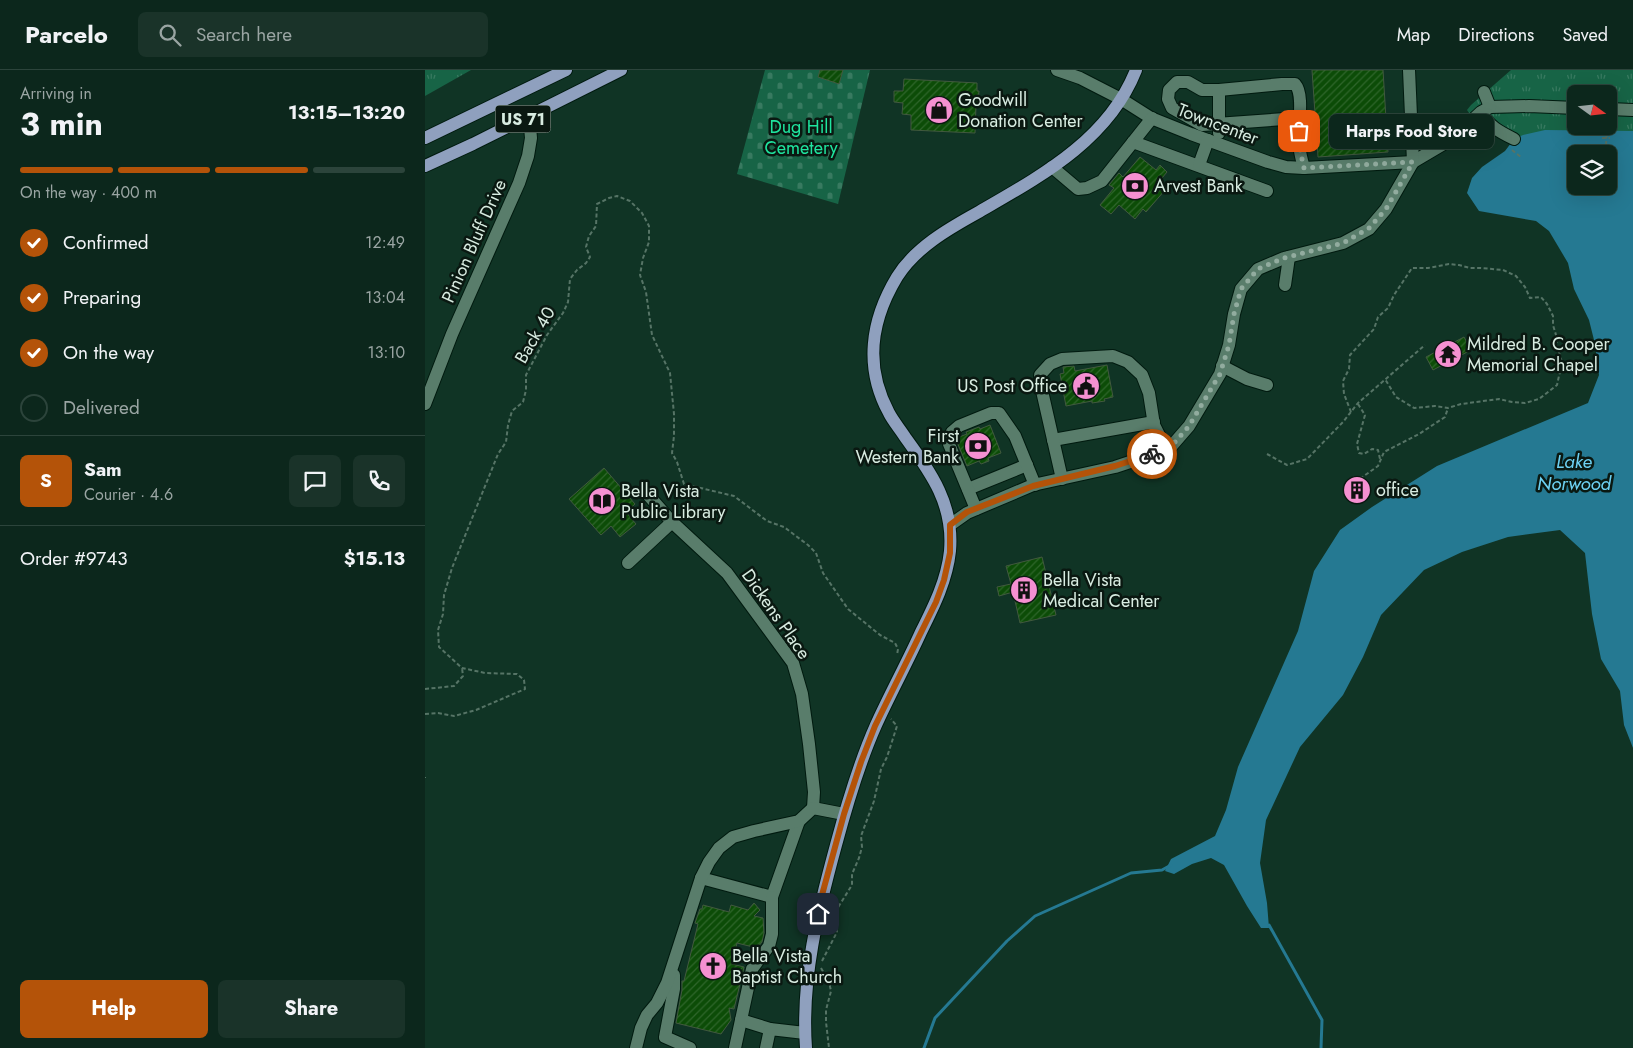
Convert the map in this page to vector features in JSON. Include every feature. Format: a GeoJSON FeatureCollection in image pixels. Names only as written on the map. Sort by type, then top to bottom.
{"type":"FeatureCollection","features":[{"type":"Feature","properties":{"kind":"main road","name":"US 71"},"geometry":{"type":"LineString","coordinates":[[425,138],[566,70]]}},
{"type":"Feature","properties":{"kind":"main road","name":"US 71"},"geometry":{"type":"LineString","coordinates":[[425,166],[621,70]]}},
{"type":"Feature","properties":{"kind":"main road"},"geometry":{"type":"LineString","coordinates":[[806,1048],[804,1020],[807,970],[822,895],[844,814],[875,726],[936,602],[944,580],[950,553],[950,525],[942,496],[928,470],[889,414],[879,391],[875,376],[873,352],[876,326],[885,301],[898,275],[917,253],[948,229],[1039,177],[1093,134],[1121,99],[1136,70]]}},
{"type":"Feature","properties":{"kind":"street","name":"Towncenter"},"geometry":{"type":"LineString","coordinates":[[1057,70],[1080,78],[1121,99],[1152,118],[1286,167],[1304,168],[1413,162]]}},
{"type":"Feature","properties":{"kind":"street"},"geometry":{"type":"LineString","coordinates":[[1409,70],[1413,162]]}},
{"type":"Feature","properties":{"kind":"street"},"geometry":{"type":"LineString","coordinates":[[1299,118],[1202,125],[1172,108],[1168,99],[1169,90],[1177,82],[1188,82],[1201,90],[1295,84],[1299,93],[1299,118],[1299,145],[1304,168]]}},
{"type":"Feature","properties":{"kind":"street"},"geometry":{"type":"LineString","coordinates":[[1199,165],[1214,142],[1219,124],[1219,90]]}},
{"type":"Feature","properties":{"kind":"street"},"geometry":{"type":"LineString","coordinates":[[1484,92],[1486,122],[1513,144]]}},
{"type":"Feature","properties":{"kind":"street"},"geometry":{"type":"LineString","coordinates":[[950,525],[967,512],[1035,485],[1115,466],[1169,449],[1189,426],[1220,374],[1229,345],[1234,314],[1241,289],[1258,269],[1289,257],[1343,243],[1369,228],[1386,209],[1413,162],[1451,138],[1486,109],[1529,106],[1567,108]]}},
{"type":"Feature","properties":{"kind":"street"},"geometry":{"type":"LineString","coordinates":[[1617,109],[1633,110]]}},
{"type":"Feature","properties":{"kind":"street","name":"Pinion Bluff Drive"},"geometry":{"type":"LineString","coordinates":[[425,404],[452,334],[519,183],[528,156],[531,138],[529,116]]}},
{"type":"Feature","properties":{"kind":"street"},"geometry":{"type":"LineString","coordinates":[[1052,167],[1078,189],[1087,188],[1102,181],[1152,118]]}},
{"type":"Feature","properties":{"kind":"street"},"geometry":{"type":"LineString","coordinates":[[1133,142],[1267,191]]}},
{"type":"Feature","properties":{"kind":"street"},"geometry":{"type":"LineString","coordinates":[[1285,285],[1289,257]]}},
{"type":"Feature","properties":{"kind":"street"},"geometry":{"type":"LineString","coordinates":[[1062,479],[1040,375],[1050,364],[1062,359],[1113,356],[1128,362],[1141,375],[1149,393],[1154,422],[1166,449]]}},
{"type":"Feature","properties":{"kind":"street"},"geometry":{"type":"LineString","coordinates":[[1222,366],[1247,379],[1267,385]]}},
{"type":"Feature","properties":{"kind":"street"},"geometry":{"type":"LineString","coordinates":[[976,509],[949,444],[952,432],[959,426],[991,413],[999,413],[1015,436],[1035,485]]}},
{"type":"Feature","properties":{"kind":"street"},"geometry":{"type":"LineString","coordinates":[[1053,440],[1154,422]]}},
{"type":"Feature","properties":{"kind":"street"},"geometry":{"type":"LineString","coordinates":[[968,489],[1027,465]]}},
{"type":"Feature","properties":{"kind":"street","name":"Dickens Place"},"geometry":{"type":"LineString","coordinates":[[649,496],[672,522],[727,573],[793,662],[802,694],[809,744],[814,792],[813,808]]}},
{"type":"Feature","properties":{"kind":"street"},"geometry":{"type":"LineString","coordinates":[[628,563],[672,522]]}},
{"type":"Feature","properties":{"kind":"street"},"geometry":{"type":"LineString","coordinates":[[735,1048],[752,969],[769,946],[772,934],[773,897],[799,821],[813,808],[844,814]]}},
{"type":"Feature","properties":{"kind":"street"},"geometry":{"type":"LineString","coordinates":[[636,1048],[641,1028],[664,990],[701,878],[719,848],[733,837],[799,821]]}},
{"type":"Feature","properties":{"kind":"street"},"geometry":{"type":"LineString","coordinates":[[701,878],[773,897]]}},
{"type":"Feature","properties":{"kind":"street"},"geometry":{"type":"LineString","coordinates":[[673,965],[674,990],[665,1037],[690,1048]]}},
{"type":"Feature","properties":{"kind":"street"},"geometry":{"type":"LineString","coordinates":[[741,1020],[769,1029],[805,1033]]}},
{"type":"Feature","properties":{"kind":"street"},"geometry":{"type":"LineString","coordinates":[[766,1048],[769,1029]]}},
{"type":"Feature","properties":{"kind":"path"},"geometry":{"type":"LineString","coordinates":[[1606,135],[1606,145]]}},
{"type":"Feature","properties":{"kind":"path"},"geometry":{"type":"LineString","coordinates":[[1602,138],[1610,138]]}},
{"type":"Feature","properties":{"kind":"path"},"geometry":{"type":"LineString","coordinates":[[1513,144],[1522,158]]}},
{"type":"Feature","properties":{"kind":"path","name":"Back 40"},"geometry":{"type":"LineString","coordinates":[[462,668],[439,647],[438,630],[443,614],[444,595],[452,568],[498,454],[506,442],[512,411],[523,402],[526,390],[525,375],[547,335],[563,313],[568,302],[570,279],[590,257],[587,247],[589,236],[596,226],[597,204],[617,196],[630,201],[642,213],[649,226],[649,242],[643,258],[640,275],[646,292],[652,335],[670,374],[674,414],[672,453],[684,484],[734,496],[767,521],[784,527],[808,545],[816,554],[823,573],[848,609],[880,635],[895,643],[898,649],[897,656]]}},
{"type":"Feature","properties":{"kind":"path"},"geometry":{"type":"LineString","coordinates":[[1351,412],[1344,394],[1343,381],[1349,369],[1350,355],[1374,330],[1378,316],[1389,308],[1393,295],[1412,268],[1428,268],[1449,264],[1470,268],[1503,270],[1516,276],[1525,287],[1530,298],[1541,297],[1553,316],[1553,325],[1561,362],[1557,385],[1539,399],[1525,403],[1499,399],[1461,404],[1448,408],[1435,406],[1415,408],[1396,396],[1385,379]]}},
{"type":"Feature","properties":{"kind":"path"},"geometry":{"type":"LineString","coordinates":[[1267,454],[1287,465],[1307,459],[1358,403],[1425,345]]}},
{"type":"Feature","properties":{"kind":"path"},"geometry":{"type":"LineString","coordinates":[[1358,403],[1365,415],[1357,444],[1359,452],[1364,454],[1372,449],[1378,450],[1380,459]]}},
{"type":"Feature","properties":{"kind":"path"},"geometry":{"type":"LineString","coordinates":[[1344,490],[1378,466],[1384,452],[1392,446],[1419,434],[1445,417],[1448,408]]}},
{"type":"Feature","properties":{"kind":"path"},"geometry":{"type":"LineString","coordinates":[[425,689],[454,686],[463,676],[462,668],[485,673],[517,674],[524,680],[525,689],[476,710],[454,716],[439,713],[425,714]]}},
{"type":"Feature","properties":{"kind":"path"},"geometry":{"type":"LineString","coordinates":[[829,1048],[826,1016],[831,991],[829,982],[821,968],[822,962],[837,932],[835,922],[837,909],[851,885],[862,847],[861,836],[874,801],[881,769],[897,726],[887,716]]}},
{"type":"Feature","properties":{"kind":"green space"},"geometry":{"type":"Polygon","coordinates":[[[425,70],[471,70],[425,96],[425,70]]]}},
{"type":"Feature","properties":{"kind":"green space","name":"Dug Hill Cemetery"},"geometry":{"type":"Polygon","coordinates":[[[765,70],[870,70],[838,204],[737,174],[765,70]]]}},
{"type":"Feature","properties":{"kind":"green space"},"geometry":{"type":"Polygon","coordinates":[[[1511,70],[1633,70],[1633,131],[1617,132],[1617,85],[1567,85],[1567,135],[1574,135],[1514,139],[1480,129],[1467,110],[1511,70]]]}},
{"type":"Feature","properties":{"kind":"water","name":"Lake Norwood"},"geometry":{"type":"Polygon","coordinates":[[[1545,130],[1567,130],[1567,135],[1617,135],[1617,131],[1633,131],[1633,748],[1624,725],[1620,691],[1601,659],[1592,614],[1585,553],[1560,530],[1508,537],[1462,552],[1424,570],[1381,615],[1363,657],[1343,695],[1300,747],[1266,820],[1260,863],[1269,928],[1261,928],[1224,865],[1211,858],[1192,864],[1174,874],[1165,871],[1171,859],[1215,836],[1226,810],[1238,767],[1298,631],[1314,571],[1340,530],[1372,507],[1437,466],[1588,403],[1599,375],[1595,344],[1589,320],[1574,289],[1568,263],[1549,231],[1536,221],[1479,211],[1467,193],[1472,178],[1482,167],[1505,151],[1514,139],[1545,130]]]}},
{"type":"Feature","properties":{"kind":"building"},"geometry":{"type":"Polygon","coordinates":[[[820,70],[843,70],[839,84],[818,77],[820,70]]]}},
{"type":"Feature","properties":{"kind":"building"},"geometry":{"type":"Polygon","coordinates":[[[1312,70],[1383,70],[1388,152],[1318,157],[1312,70]]]}},
{"type":"Feature","properties":{"kind":"building","name":"Goodwill Donation Center"},"geometry":{"type":"Polygon","coordinates":[[[904,79],[977,83],[977,91],[979,91],[978,105],[976,105],[975,133],[911,130],[911,115],[902,114],[903,103],[894,102],[894,91],[903,91],[904,79]]]}},
{"type":"Feature","properties":{"kind":"building","name":"Arvest Bank"},"geometry":{"type":"Polygon","coordinates":[[[1140,157],[1156,170],[1160,165],[1167,172],[1157,184],[1165,190],[1146,212],[1143,209],[1135,219],[1119,205],[1111,214],[1100,205],[1114,188],[1109,185],[1119,173],[1123,177],[1140,157]]]}},
{"type":"Feature","properties":{"kind":"building","name":"Mildred B. Cooper Memorial Chapel"},"geometry":{"type":"Polygon","coordinates":[[[1464,337],[1471,350],[1433,370],[1426,357],[1464,337]]]}},
{"type":"Feature","properties":{"kind":"building","name":"US Post Office"},"geometry":{"type":"Polygon","coordinates":[[[1107,365],[1113,397],[1104,399],[1105,401],[1092,403],[1092,401],[1066,406],[1060,374],[1064,373],[1063,367],[1074,366],[1075,371],[1107,365]]]}},
{"type":"Feature","properties":{"kind":"building","name":"First Western Bank"},"geometry":{"type":"Polygon","coordinates":[[[990,425],[1001,453],[988,458],[989,461],[981,464],[979,461],[967,466],[957,442],[959,437],[967,434],[966,432],[990,425]]]}},
{"type":"Feature","properties":{"kind":"building","name":"Bella Vista Public Library"},"geometry":{"type":"Polygon","coordinates":[[[604,468],[635,504],[626,512],[636,524],[620,537],[611,526],[601,535],[569,499],[604,468]]]}},
{"type":"Feature","properties":{"kind":"building","name":"office"},"geometry":{"type":"Polygon","coordinates":[[[1363,480],[1368,488],[1351,499],[1346,491],[1363,480]]]}},
{"type":"Feature","properties":{"kind":"building","name":"Bella Vista Medical Center"},"geometry":{"type":"Polygon","coordinates":[[[1042,557],[1056,615],[1020,623],[1013,592],[999,596],[997,587],[1011,584],[1006,566],[1042,557]]]}},
{"type":"Feature","properties":{"kind":"building","name":"Bella Vista Baptist Church"},"geometry":{"type":"Polygon","coordinates":[[[754,903],[760,910],[754,916],[763,918],[764,933],[762,942],[757,948],[737,943],[732,964],[744,967],[734,1009],[729,1008],[731,1020],[721,1034],[676,1023],[682,981],[684,981],[698,924],[695,923],[700,909],[702,909],[703,905],[729,912],[731,905],[748,910],[754,903]]]}},
{"type":"Feature","properties":{"kind":"waterway"},"geometry":{"type":"LineString","coordinates":[[924,1048],[935,1018],[1007,941],[1035,916],[1131,873],[1162,870],[1171,865]]}},
{"type":"Feature","properties":{"kind":"waterway"},"geometry":{"type":"LineString","coordinates":[[1269,925],[1322,1020],[1321,1048]]}},
{"type":"Feature","properties":{"kind":"way so far"},"geometry":{"type":"LineString","coordinates":[[1152,454],[1169,449],[1189,426],[1220,374],[1229,345],[1234,314],[1241,289],[1258,269],[1284,258],[1315,252],[1343,243],[1369,228],[1386,209],[1413,162],[1304,168],[1299,145],[1299,131]]}},
{"type":"Feature","properties":{"kind":"place","name":"Goodwill Donation Center"},"geometry":{"type":"Point","coordinates":[939,110]}},
{"type":"Feature","properties":{"kind":"place","name":"Harps Food Store"},"geometry":{"type":"Point","coordinates":[1299,131]}},
{"type":"Feature","properties":{"kind":"place","name":"Arvest Bank"},"geometry":{"type":"Point","coordinates":[1135,186]}},
{"type":"Feature","properties":{"kind":"place","name":"Mildred B. Cooper Memorial Chapel"},"geometry":{"type":"Point","coordinates":[1448,354]}},
{"type":"Feature","properties":{"kind":"place","name":"US Post Office"},"geometry":{"type":"Point","coordinates":[1086,386]}},
{"type":"Feature","properties":{"kind":"place","name":"First Western Bank"},"geometry":{"type":"Point","coordinates":[978,446]}},
{"type":"Feature","properties":{"kind":"place","name":"office"},"geometry":{"type":"Point","coordinates":[1357,490]}},
{"type":"Feature","properties":{"kind":"place","name":"Bella Vista Public Library"},"geometry":{"type":"Point","coordinates":[602,501]}},
{"type":"Feature","properties":{"kind":"place","name":"Bella Vista Medical Center"},"geometry":{"type":"Point","coordinates":[1024,590]}},
{"type":"Feature","properties":{"kind":"place","name":"Bella Vista Baptist Church"},"geometry":{"type":"Point","coordinates":[713,966]}},
{"type":"Feature","properties":{"kind":"route"},"geometry":{"type":"LineString","coordinates":[[818,914],[844,814],[861,762],[875,726],[936,602],[944,580],[950,553],[950,525],[967,512],[1033,486],[1087,474],[1152,454]]}}]}
